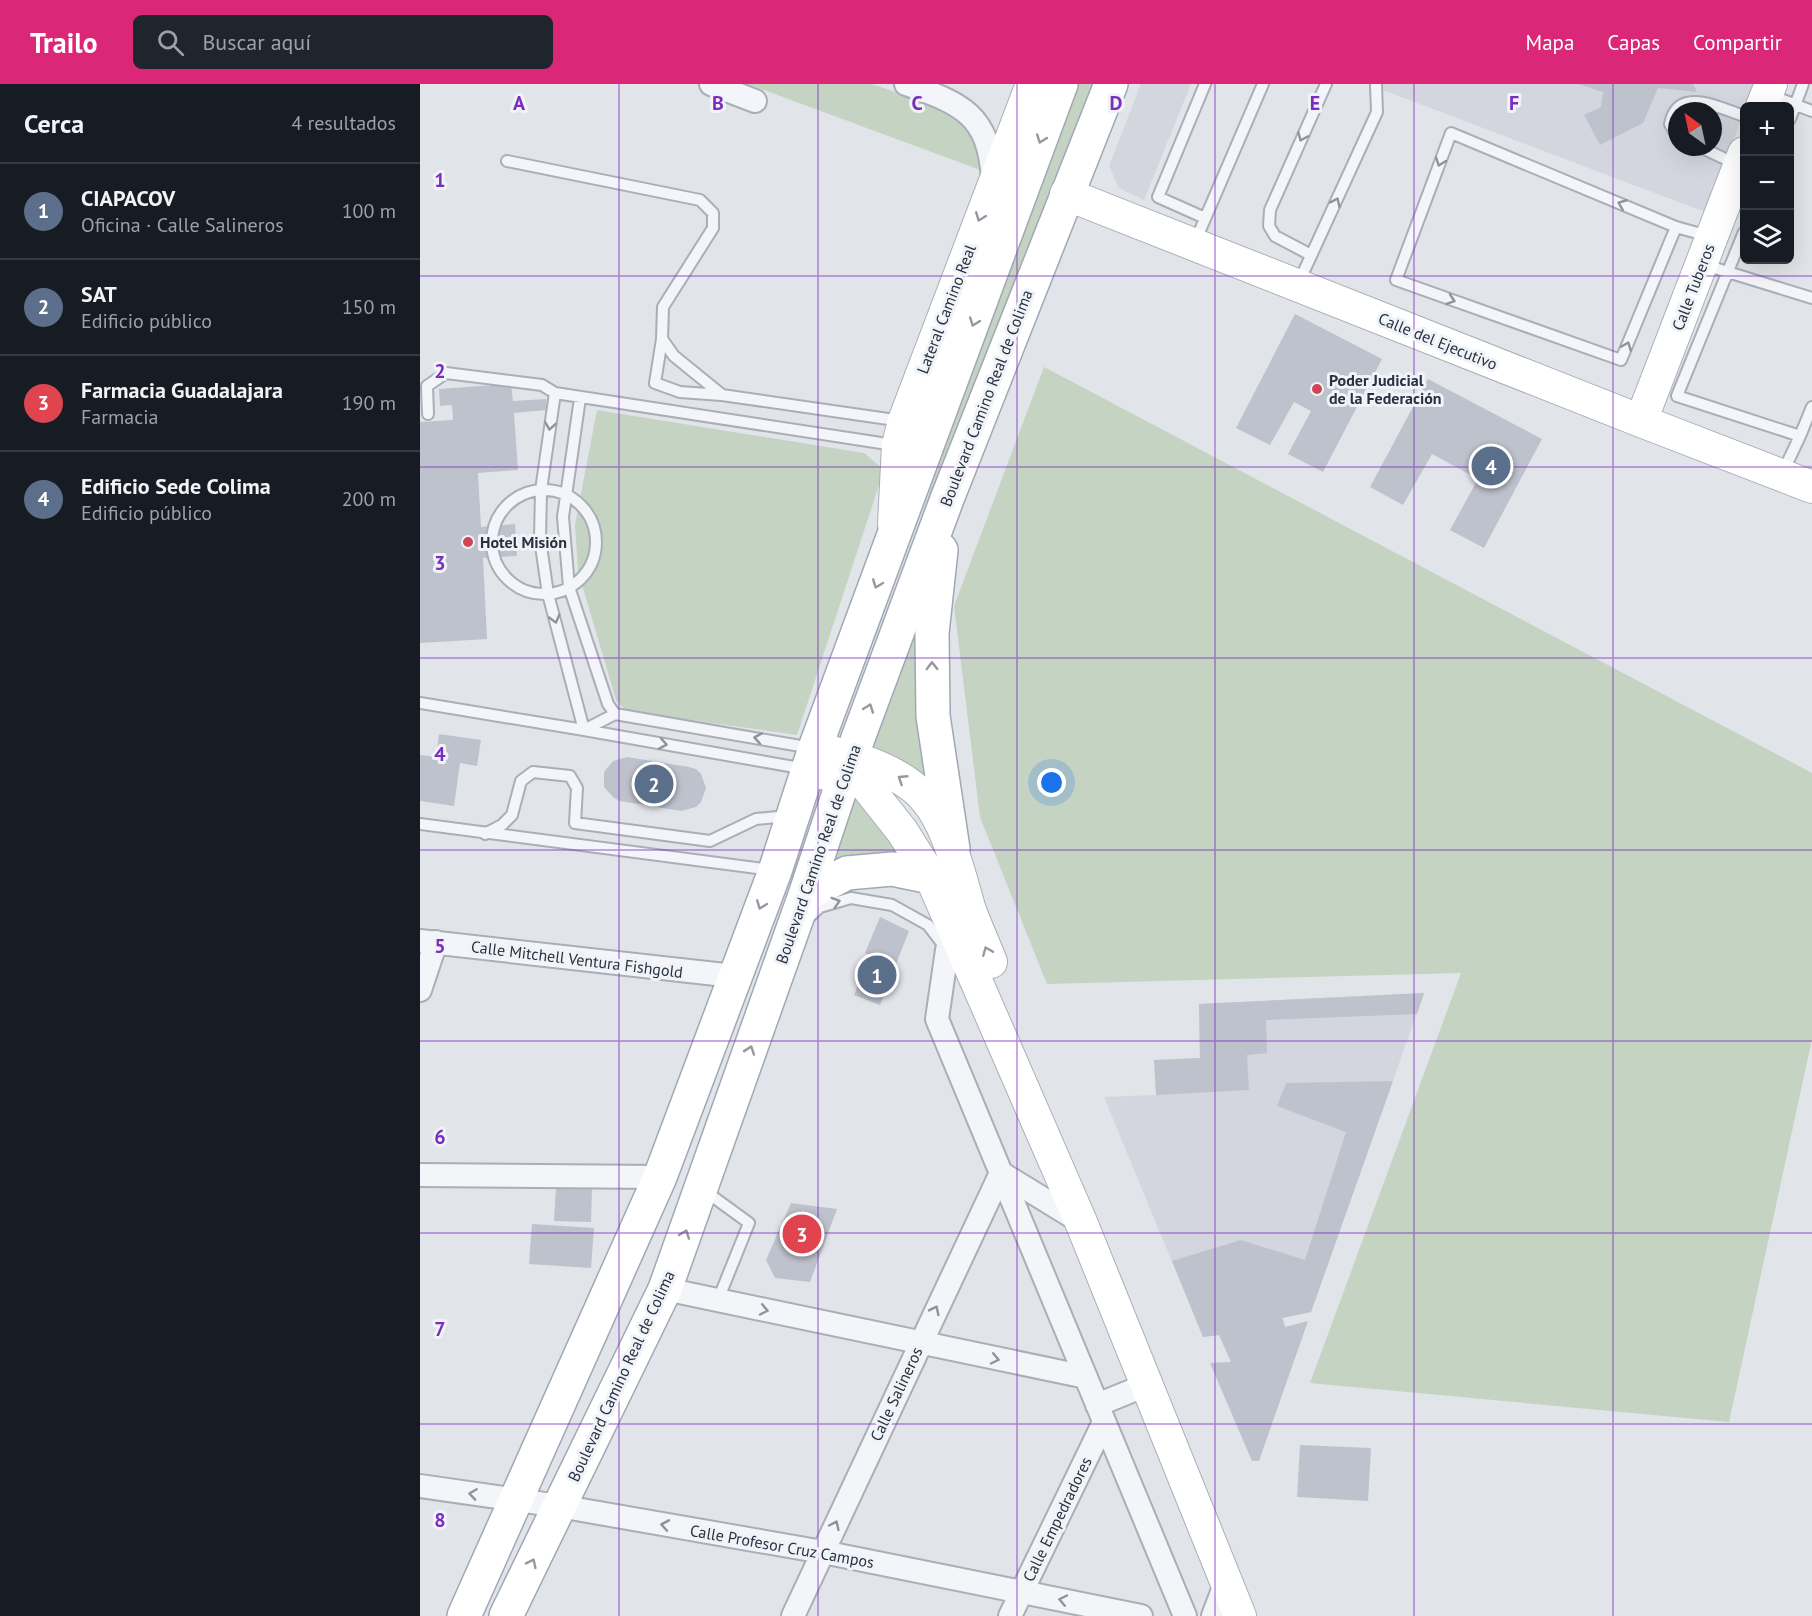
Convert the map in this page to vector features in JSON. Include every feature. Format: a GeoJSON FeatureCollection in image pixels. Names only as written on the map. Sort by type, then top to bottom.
{"type":"FeatureCollection","features":[{"type":"Feature","properties":{"kind":"main road"},"geometry":{"type":"LineString","coordinates":[[464,1616],[660,1177],[775,871],[812,759],[893,542],[916,436],[1061,84]]}},
{"type":"Feature","properties":{"kind":"main road","name":"Boulevard Camino Real de Colima"},"geometry":{"type":"LineString","coordinates":[[507,1616],[665,1289],[848,767],[947,499],[1111,84]]}},
{"type":"Feature","properties":{"kind":"main road"},"geometry":{"type":"LineString","coordinates":[[947,499],[932,633],[932,656],[933,716],[952,849]]}},
{"type":"Feature","properties":{"kind":"main road"},"geometry":{"type":"LineString","coordinates":[[805,895],[847,873],[892,868],[931,877]]}},
{"type":"Feature","properties":{"kind":"street"},"geometry":{"type":"LineString","coordinates":[[711,84],[755,101]]}},
{"type":"Feature","properties":{"kind":"street"},"geometry":{"type":"LineString","coordinates":[[906,84],[960,106],[976,120],[987,139],[994,182]]}},
{"type":"Feature","properties":{"kind":"street","name":"Lateral Camino Real"},"geometry":{"type":"LineString","coordinates":[[916,436],[994,182],[1032,84]]}},
{"type":"Feature","properties":{"kind":"street","name":"Calle Tuberos"},"geometry":{"type":"LineString","coordinates":[[1641,422],[1714,258],[1740,167]]}},
{"type":"Feature","properties":{"kind":"street","name":"Calle del Ejecutivo"},"geometry":{"type":"LineString","coordinates":[[1066,194],[1199,231],[1297,285],[1641,422],[1812,487]]}},
{"type":"Feature","properties":{"kind":"street"},"geometry":{"type":"LineString","coordinates":[[812,759],[893,773],[916,788],[934,812],[952,849],[970,909],[1080,1185],[1082,1222]]}},
{"type":"Feature","properties":{"kind":"street"},"geometry":{"type":"LineString","coordinates":[[848,767],[864,783],[902,831],[931,877],[954,947],[1082,1222],[1240,1616]]}},
{"type":"Feature","properties":{"kind":"street"},"geometry":{"type":"LineString","coordinates":[[420,990],[428,942]]}},
{"type":"Feature","properties":{"kind":"street","name":"Calle Mitchell Ventura Fishgold"},"geometry":{"type":"LineString","coordinates":[[428,942],[734,976]]}},
{"type":"Feature","properties":{"kind":"street"},"geometry":{"type":"LineString","coordinates":[[954,947],[937,1019],[1185,1616]]}},
{"type":"Feature","properties":{"kind":"street"},"geometry":{"type":"LineString","coordinates":[[1001,1173],[1082,1222]]}},
{"type":"Feature","properties":{"kind":"street","name":"Calle Salineros"},"geometry":{"type":"LineString","coordinates":[[793,1616],[1001,1173]]}},
{"type":"Feature","properties":{"kind":"street"},"geometry":{"type":"LineString","coordinates":[[420,1174],[660,1177]]}},
{"type":"Feature","properties":{"kind":"street"},"geometry":{"type":"LineString","coordinates":[[665,1289],[1086,1377]]}},
{"type":"Feature","properties":{"kind":"street"},"geometry":{"type":"LineString","coordinates":[[1101,1414],[1146,1385]]}},
{"type":"Feature","properties":{"kind":"street","name":"Calle Empedradores"},"geometry":{"type":"LineString","coordinates":[[1010,1616],[1101,1414]]}},
{"type":"Feature","properties":{"kind":"street","name":"Calle Profesor Cruz Campos"},"geometry":{"type":"LineString","coordinates":[[420,1486],[559,1506],[823,1552],[1141,1616]]}},
{"type":"Feature","properties":{"kind":"street"},"geometry":{"type":"LineString","coordinates":[[1213,1616],[1226,1582]]}},
{"type":"Feature","properties":{"kind":"lane"},"geometry":{"type":"LineString","coordinates":[[1205,84],[1158,197],[1199,231],[1263,84]]}},
{"type":"Feature","properties":{"kind":"lane"},"geometry":{"type":"LineString","coordinates":[[1311,255],[1275,236],[1269,226],[1270,210],[1326,84]]}},
{"type":"Feature","properties":{"kind":"lane"},"geometry":{"type":"LineString","coordinates":[[1297,285],[1377,112],[1376,84]]}},
{"type":"Feature","properties":{"kind":"lane"},"geometry":{"type":"LineString","coordinates":[[1774,97],[1803,84]]}},
{"type":"Feature","properties":{"kind":"lane"},"geometry":{"type":"LineString","coordinates":[[1774,97],[1812,111]]}},
{"type":"Feature","properties":{"kind":"lane"},"geometry":{"type":"LineString","coordinates":[[1722,109],[1740,115]]}},
{"type":"Feature","properties":{"kind":"lane"},"geometry":{"type":"LineString","coordinates":[[1676,227],[1621,360],[1396,280],[1451,134],[1676,227],[1714,258],[1812,298]]}},
{"type":"Feature","properties":{"kind":"lane"},"geometry":{"type":"LineString","coordinates":[[1722,154],[1740,159]]}},
{"type":"Feature","properties":{"kind":"lane"},"geometry":{"type":"LineString","coordinates":[[507,161],[700,200],[713,213],[713,228],[663,307],[662,339],[655,383],[680,392],[722,395],[916,436]]}},
{"type":"Feature","properties":{"kind":"lane"},"geometry":{"type":"LineString","coordinates":[[1740,235],[1714,258],[1677,396],[1800,436]]}},
{"type":"Feature","properties":{"kind":"lane"},"geometry":{"type":"LineString","coordinates":[[662,339],[674,356],[722,395]]}},
{"type":"Feature","properties":{"kind":"lane"},"geometry":{"type":"LineString","coordinates":[[428,414],[428,386],[446,373],[542,385],[555,393],[580,398],[916,436]]}},
{"type":"Feature","properties":{"kind":"lane"},"geometry":{"type":"LineString","coordinates":[[555,393],[541,489],[540,540],[548,594],[584,730]]}},
{"type":"Feature","properties":{"kind":"lane"},"geometry":{"type":"LineString","coordinates":[[580,398],[563,517],[569,587],[608,704],[615,714]]}},
{"type":"Feature","properties":{"kind":"lane"},"geometry":{"type":"LineString","coordinates":[[1782,475],[1812,407]]}},
{"type":"Feature","properties":{"kind":"lane"},"geometry":{"type":"LineString","coordinates":[[541,489],[566,494],[580,504],[590,516],[596,540],[591,564],[582,577],[569,587],[548,594],[532,593],[516,587],[504,576],[495,562],[491,546],[493,529],[499,514],[510,501],[525,493],[541,489]]}},
{"type":"Feature","properties":{"kind":"lane"},"geometry":{"type":"LineString","coordinates":[[420,703],[584,730],[812,759]]}},
{"type":"Feature","properties":{"kind":"lane"},"geometry":{"type":"LineString","coordinates":[[584,730],[615,714],[812,759]]}},
{"type":"Feature","properties":{"kind":"lane"},"geometry":{"type":"LineString","coordinates":[[485,834],[502,825],[512,815],[521,781],[532,772],[570,776],[577,788],[575,824],[710,841],[756,819],[793,815]]}},
{"type":"Feature","properties":{"kind":"lane"},"geometry":{"type":"LineString","coordinates":[[420,824],[775,871]]}},
{"type":"Feature","properties":{"kind":"lane"},"geometry":{"type":"LineString","coordinates":[[790,936],[820,907],[851,898],[892,905],[928,925],[954,947]]}},
{"type":"Feature","properties":{"kind":"lane"},"geometry":{"type":"LineString","coordinates":[[701,1189],[749,1223],[718,1300]]}},
{"type":"Feature","properties":{"kind":"shaded area"},"geometry":{"type":"Polygon","coordinates":[[[1141,84],[1191,84],[1144,200],[1119,188],[1109,166],[1141,84]]]}},
{"type":"Feature","properties":{"kind":"shaded area"},"geometry":{"type":"Polygon","coordinates":[[[1367,84],[1756,84],[1749,102],[1740,102],[1740,123],[1705,212],[1367,84]]]}},
{"type":"Feature","properties":{"kind":"shaded area"},"geometry":{"type":"Polygon","coordinates":[[[1424,993],[1311,1312],[1283,1318],[1285,1327],[1203,1337],[1104,1097],[1156,1095],[1154,1060],[1200,1058],[1199,1004],[1424,993]]]}},
{"type":"Feature","properties":{"kind":"green space"},"geometry":{"type":"Polygon","coordinates":[[[748,84],[872,84],[944,109],[970,130],[982,148],[983,171],[748,84]]]}},
{"type":"Feature","properties":{"kind":"green space"},"geometry":{"type":"Polygon","coordinates":[[[1076,84],[1100,84],[854,722],[987,317],[1076,84]]]}},
{"type":"Feature","properties":{"kind":"green space"},"geometry":{"type":"Polygon","coordinates":[[[1044,367],[1812,773],[1812,1039],[1729,1422],[1310,1383],[1461,973],[1047,984],[980,817],[954,606],[1044,367]]]}},
{"type":"Feature","properties":{"kind":"green space"},"geometry":{"type":"Polygon","coordinates":[[[597,410],[864,453],[884,470],[797,735],[626,711],[616,700],[578,571],[575,525],[597,410]]]}},
{"type":"Feature","properties":{"kind":"green space"},"geometry":{"type":"Polygon","coordinates":[[[933,574],[936,803],[868,755],[933,574]]]}},
{"type":"Feature","properties":{"kind":"green space"},"geometry":{"type":"Polygon","coordinates":[[[856,786],[915,867],[824,874],[856,786]]]}},
{"type":"Feature","properties":{"kind":"building"},"geometry":{"type":"Polygon","coordinates":[[[1578,84],[1693,84],[1697,92],[1658,88],[1643,123],[1600,145],[1584,115],[1601,107],[1603,92],[1578,84]]]}},
{"type":"Feature","properties":{"kind":"building"},"geometry":{"type":"Polygon","coordinates":[[[1295,314],[1382,359],[1323,472],[1288,454],[1311,411],[1294,402],[1270,445],[1236,428],[1295,314]]]}},
{"type":"Feature","properties":{"kind":"building"},"geometry":{"type":"Polygon","coordinates":[[[1428,379],[1542,439],[1484,548],[1450,530],[1478,479],[1432,454],[1403,505],[1370,487],[1428,379]]]}},
{"type":"Feature","properties":{"kind":"building"},"geometry":{"type":"Polygon","coordinates":[[[511,384],[513,401],[546,399],[547,410],[514,413],[518,470],[478,473],[481,527],[515,524],[517,556],[483,558],[487,639],[420,643],[420,422],[453,420],[452,405],[440,406],[439,389],[511,384]]]}},
{"type":"Feature","properties":{"kind":"building"},"geometry":{"type":"Polygon","coordinates":[[[439,734],[481,740],[477,766],[460,763],[454,806],[420,801],[420,755],[436,757],[439,734]]]}},
{"type":"Feature","properties":{"kind":"building"},"geometry":{"type":"Polygon","coordinates":[[[627,757],[696,769],[701,774],[706,788],[701,802],[696,807],[681,811],[620,801],[614,798],[604,787],[604,772],[613,761],[627,757]]]}},
{"type":"Feature","properties":{"kind":"building"},"geometry":{"type":"Polygon","coordinates":[[[880,917],[909,931],[880,1005],[854,995],[870,955],[865,953],[880,917]]]}},
{"type":"Feature","properties":{"kind":"building"},"geometry":{"type":"Polygon","coordinates":[[[1424,993],[1417,1014],[1266,1020],[1267,1053],[1247,1055],[1249,1090],[1156,1095],[1154,1060],[1200,1058],[1199,1004],[1424,993]]]}},
{"type":"Feature","properties":{"kind":"building"},"geometry":{"type":"Polygon","coordinates":[[[1393,1081],[1311,1312],[1282,1318],[1285,1327],[1308,1321],[1259,1461],[1252,1461],[1210,1363],[1231,1362],[1219,1335],[1203,1337],[1172,1261],[1241,1240],[1305,1260],[1346,1132],[1277,1106],[1286,1083],[1393,1081]]]}},
{"type":"Feature","properties":{"kind":"building"},"geometry":{"type":"Polygon","coordinates":[[[556,1187],[592,1188],[591,1222],[554,1221],[556,1187]]]}},
{"type":"Feature","properties":{"kind":"building"},"geometry":{"type":"Polygon","coordinates":[[[791,1203],[837,1209],[810,1282],[775,1278],[766,1260],[791,1203]]]}},
{"type":"Feature","properties":{"kind":"building"},"geometry":{"type":"Polygon","coordinates":[[[532,1224],[594,1228],[591,1268],[529,1264],[532,1224]]]}},
{"type":"Feature","properties":{"kind":"building"},"geometry":{"type":"Polygon","coordinates":[[[1300,1445],[1371,1448],[1368,1501],[1297,1497],[1300,1445]]]}},
{"type":"Feature","properties":{"kind":"place","name":"Poder Judicial de la Federación"},"geometry":{"type":"Point","coordinates":[1317,389]}},
{"type":"Feature","properties":{"kind":"place","name":"Edificio Sede Colima"},"geometry":{"type":"Point","coordinates":[1491,466]}},
{"type":"Feature","properties":{"kind":"place","name":"Hotel Misión"},"geometry":{"type":"Point","coordinates":[468,542]}},
{"type":"Feature","properties":{"kind":"place","name":"SAT"},"geometry":{"type":"Point","coordinates":[654,784]}},
{"type":"Feature","properties":{"kind":"place","name":"CIAPACOV"},"geometry":{"type":"Point","coordinates":[877,975]}},
{"type":"Feature","properties":{"kind":"place","name":"Farmacia Guadalajara"},"geometry":{"type":"Point","coordinates":[802,1234]}}]}
